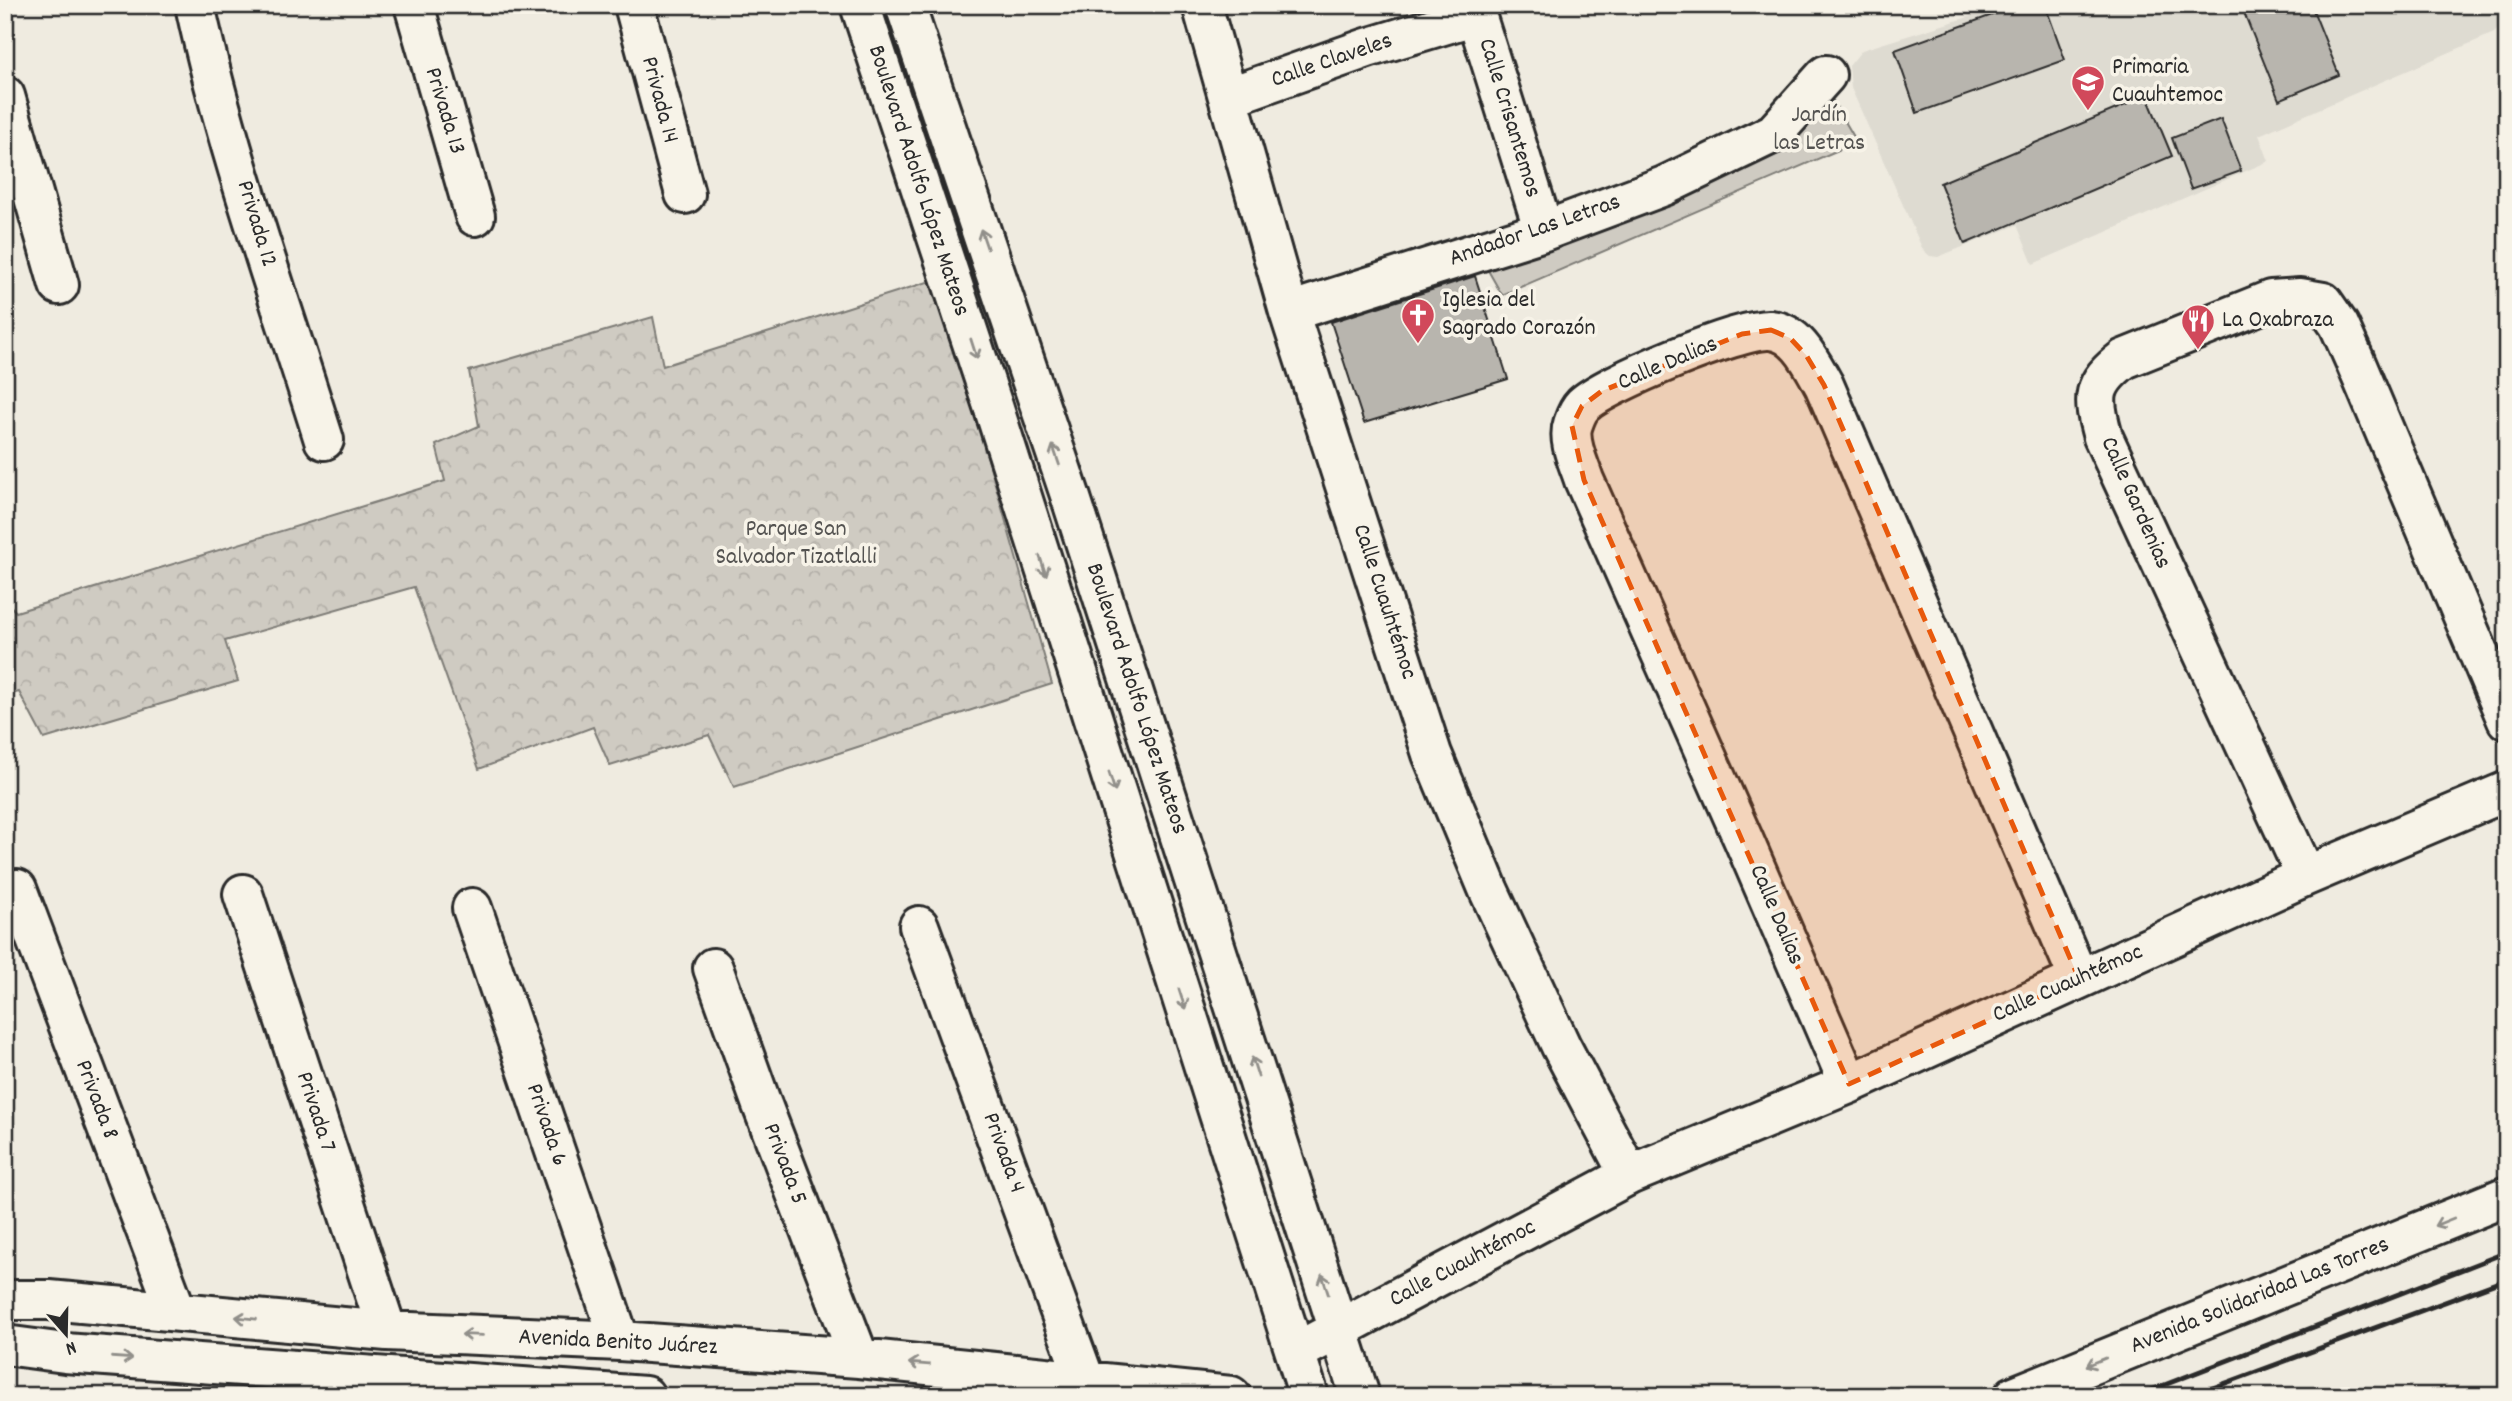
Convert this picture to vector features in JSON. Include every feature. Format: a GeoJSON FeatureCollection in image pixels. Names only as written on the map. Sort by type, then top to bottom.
{"type":"FeatureCollection","features":[{"type":"Feature","properties":{"kind":"street","name":"Privada 12"},"geometry":{"type":"LineString","coordinates":[[195,5],[237,165],[324,440]]}},
{"type":"Feature","properties":{"kind":"street","name":"Privada 13"},"geometry":{"type":"LineString","coordinates":[[414,5],[475,216]]}},
{"type":"Feature","properties":{"kind":"street","name":"Privada 14"},"geometry":{"type":"LineString","coordinates":[[634,5],[685,194]]}},
{"type":"Feature","properties":{"kind":"street","name":"Boulevard Adolfo López Mateos"},"geometry":{"type":"LineString","coordinates":[[860,5],[994,409],[1309,1396]]}},
{"type":"Feature","properties":{"kind":"street","name":"Boulevard Adolfo López Mateos"},"geometry":{"type":"LineString","coordinates":[[905,5],[1070,495],[1360,1396]]}},
{"type":"Feature","properties":{"kind":"street","name":"Calle Cuauhtémoc"},"geometry":{"type":"LineString","coordinates":[[1202,5],[1289,312],[1432,754],[1489,891],[1561,1046],[1629,1175]]}},
{"type":"Feature","properties":{"kind":"street","name":"Calle Claveles"},"geometry":{"type":"LineString","coordinates":[[1228,97],[1475,10]]}},
{"type":"Feature","properties":{"kind":"street","name":"Calle Crisantemos"},"geometry":{"type":"LineString","coordinates":[[1475,10],[1544,231]]}},
{"type":"Feature","properties":{"kind":"street","name":"Andador Las Letras"},"geometry":{"type":"LineString","coordinates":[[1289,312],[1544,231],[1664,186],[1774,133],[1826,75]]}},
{"type":"Feature","properties":{"kind":"street"},"geometry":{"type":"LineString","coordinates":[[5,96],[59,285]]}},
{"type":"Feature","properties":{"kind":"street","name":"Calle Gardenias"},"geometry":{"type":"LineString","coordinates":[[2306,876],[2103,437],[2097,415],[2096,394],[2106,373],[2124,359],[2271,300],[2300,298],[2323,302],[2339,325],[2355,360],[2507,720]]}},
{"type":"Feature","properties":{"kind":"street","name":"Calle Dalias"},"geometry":{"type":"LineString","coordinates":[[1849,1084],[1584,480],[1573,446],[1572,426],[1582,406],[1602,391],[1699,348],[1742,334],[1771,330],[1790,338],[1807,355],[1824,385],[2080,979]]}},
{"type":"Feature","properties":{"kind":"street"},"geometry":{"type":"LineString","coordinates":[[1024,507],[1070,495]]}},
{"type":"Feature","properties":{"kind":"street","name":"Calle Cuauhtémoc"},"geometry":{"type":"LineString","coordinates":[[1296,1352],[1629,1175],[1849,1084],[2306,876],[2507,790]]}},
{"type":"Feature","properties":{"kind":"street","name":"Privada 8"},"geometry":{"type":"LineString","coordinates":[[17,889],[176,1310]]}},
{"type":"Feature","properties":{"kind":"street","name":"Privada 7"},"geometry":{"type":"LineString","coordinates":[[243,894],[387,1331]]}},
{"type":"Feature","properties":{"kind":"street","name":"Privada 6"},"geometry":{"type":"LineString","coordinates":[[472,908],[620,1341]]}},
{"type":"Feature","properties":{"kind":"street","name":"Privada 4"},"geometry":{"type":"LineString","coordinates":[[919,926],[1085,1380]]}},
{"type":"Feature","properties":{"kind":"street","name":"Privada 5"},"geometry":{"type":"LineString","coordinates":[[713,968],[762,1105],[859,1358]]}},
{"type":"Feature","properties":{"kind":"street","name":"Avenida Solidaridad Las Torres"},"geometry":{"type":"LineString","coordinates":[[2014,1396],[2507,1196]]}},
{"type":"Feature","properties":{"kind":"street","name":"Avenida Benito Juárez"},"geometry":{"type":"LineString","coordinates":[[5,1300],[49,1300],[176,1310],[387,1331],[620,1341],[859,1358],[977,1383],[1085,1380],[1231,1396]]}},
{"type":"Feature","properties":{"kind":"street"},"geometry":{"type":"LineString","coordinates":[[293,1370],[300,1324]]}},
{"type":"Feature","properties":{"kind":"street","name":"Avenida Benito Juárez"},"geometry":{"type":"LineString","coordinates":[[5,1345],[65,1353],[645,1396]]}},
{"type":"Feature","properties":{"kind":"highlighted area"},"geometry":{"type":"Polygon","coordinates":[[[1771,330],[1790,338],[1806,355],[1824,385],[2079,979],[1849,1084],[1584,480],[1572,426],[1582,406],[1602,391],[1742,334],[1771,330]]]}},
{"type":"Feature","properties":{"kind":"shaded area","name":"Primaria Cuauhtemoc"},"geometry":{"type":"Polygon","coordinates":[[[2007,5],[2507,5],[2507,20],[2494,33],[2259,135],[2269,161],[2033,264],[2017,225],[1938,257],[1930,256],[1923,250],[1851,88],[1849,66],[1862,50],[2007,5]]]}},
{"type":"Feature","properties":{"kind":"green space","name":"Jardín las Letras"},"geometry":{"type":"Polygon","coordinates":[[[1826,89],[1857,142],[1502,295],[1481,258],[1826,89]]]}},
{"type":"Feature","properties":{"kind":"green space","name":"Parque San Salvador Tizatlalli"},"geometry":{"type":"Polygon","coordinates":[[[937,279],[1052,684],[734,787],[709,735],[610,766],[593,727],[479,769],[414,587],[225,641],[238,681],[44,739],[19,692],[5,696],[5,600],[16,612],[445,481],[436,445],[479,426],[469,371],[653,317],[663,366],[937,279]]]}},
{"type":"Feature","properties":{"kind":"building"},"geometry":{"type":"Polygon","coordinates":[[[2020,5],[2045,5],[2065,60],[1917,113],[1895,50],[2020,5]]]}},
{"type":"Feature","properties":{"kind":"building"},"geometry":{"type":"Polygon","coordinates":[[[2241,5],[2311,5],[2339,75],[2279,100],[2241,5]]]}},
{"type":"Feature","properties":{"kind":"building"},"geometry":{"type":"Polygon","coordinates":[[[2147,96],[2172,156],[1965,244],[1940,183],[2147,96]]]}},
{"type":"Feature","properties":{"kind":"building"},"geometry":{"type":"Polygon","coordinates":[[[2221,119],[2241,171],[2191,189],[2172,138],[2221,119]]]}},
{"type":"Feature","properties":{"kind":"building","name":"Iglesia del Sagrado Corazón"},"geometry":{"type":"Polygon","coordinates":[[[1475,276],[1508,379],[1364,423],[1331,322],[1475,276]]]}},
{"type":"Feature","properties":{"kind":"railway"},"geometry":{"type":"LineString","coordinates":[[2136,1396],[2507,1252]]}},
{"type":"Feature","properties":{"kind":"railway"},"geometry":{"type":"LineString","coordinates":[[2191,1396],[2507,1279]]}},
{"type":"Feature","properties":{"kind":"place","name":"Primaria Cuauhtemoc"},"geometry":{"type":"Point","coordinates":[2088,112]}},
{"type":"Feature","properties":{"kind":"place","name":"Iglesia del Sagrado Corazón"},"geometry":{"type":"Point","coordinates":[1418,345]}},
{"type":"Feature","properties":{"kind":"place","name":"La Oxabraza"},"geometry":{"type":"Point","coordinates":[2198,351]}}]}
